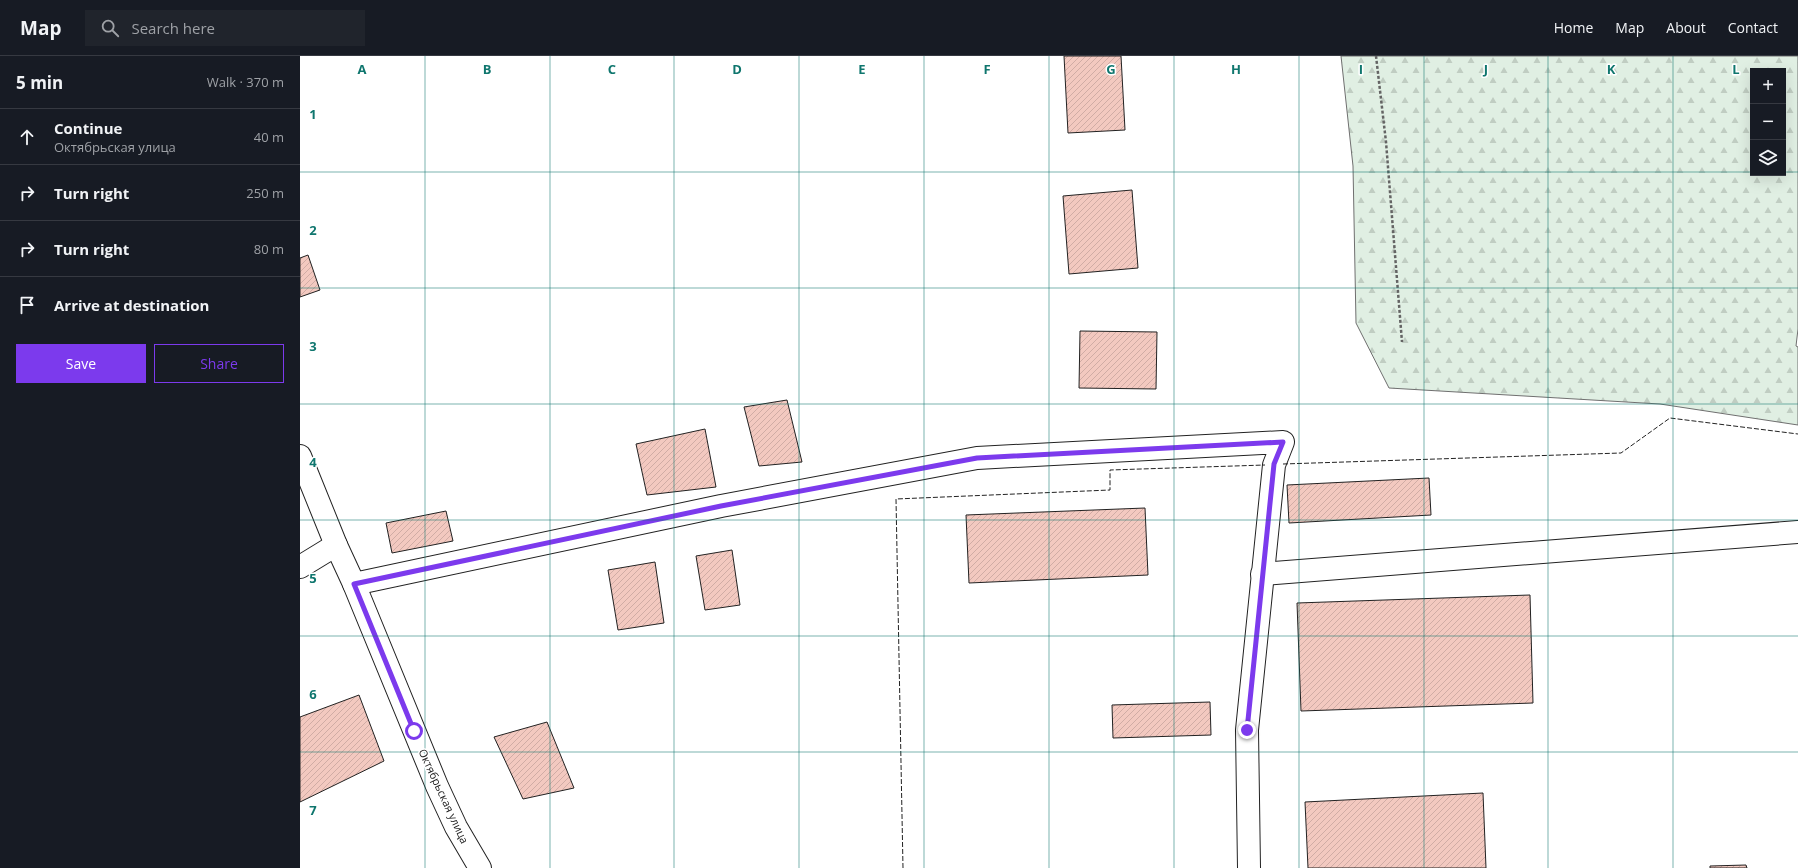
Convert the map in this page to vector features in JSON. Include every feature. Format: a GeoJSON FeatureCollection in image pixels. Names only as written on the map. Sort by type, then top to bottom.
{"type":"FeatureCollection","features":[{"type":"Feature","properties":{"kind":"street"},"geometry":{"type":"LineString","coordinates":[[354,584],[721,506],[977,458],[1283,442],[1274,464],[1247,730],[1249,868]]}},
{"type":"Feature","properties":{"kind":"street","name":"Октябрьская улица"},"geometry":{"type":"LineString","coordinates":[[300,456],[437,786],[456,827],[480,868]]}},
{"type":"Feature","properties":{"kind":"street"},"geometry":{"type":"LineString","coordinates":[[1262,574],[1798,532]]}},
{"type":"Feature","properties":{"kind":"street"},"geometry":{"type":"LineString","coordinates":[[300,567],[336,545]]}},
{"type":"Feature","properties":{"kind":"path"},"geometry":{"type":"LineString","coordinates":[[1376,56],[1386,142],[1402,342]]}},
{"type":"Feature","properties":{"kind":"green space"},"geometry":{"type":"Polygon","coordinates":[[[1341,56],[1798,56],[1798,329],[1796,346],[1798,347],[1798,425],[1660,404],[1389,388],[1356,323],[1353,166],[1341,56]]]}},
{"type":"Feature","properties":{"kind":"building"},"geometry":{"type":"Polygon","coordinates":[[[1064,56],[1121,56],[1125,130],[1068,133],[1064,56]]]}},
{"type":"Feature","properties":{"kind":"building"},"geometry":{"type":"Polygon","coordinates":[[[1132,190],[1138,268],[1069,274],[1063,196],[1132,190]]]}},
{"type":"Feature","properties":{"kind":"building"},"geometry":{"type":"Polygon","coordinates":[[[308,255],[320,290],[300,297],[300,258],[308,255]]]}},
{"type":"Feature","properties":{"kind":"building"},"geometry":{"type":"Polygon","coordinates":[[[1080,331],[1157,332],[1156,389],[1079,388],[1080,331]]]}},
{"type":"Feature","properties":{"kind":"building"},"geometry":{"type":"Polygon","coordinates":[[[787,400],[802,462],[759,466],[744,407],[787,400]]]}},
{"type":"Feature","properties":{"kind":"building"},"geometry":{"type":"Polygon","coordinates":[[[705,429],[716,487],[647,495],[636,444],[705,429]]]}},
{"type":"Feature","properties":{"kind":"building"},"geometry":{"type":"Polygon","coordinates":[[[1429,478],[1431,515],[1289,523],[1287,485],[1429,478]]]}},
{"type":"Feature","properties":{"kind":"building"},"geometry":{"type":"Polygon","coordinates":[[[1145,508],[1148,575],[969,583],[966,515],[1145,508]]]}},
{"type":"Feature","properties":{"kind":"building"},"geometry":{"type":"Polygon","coordinates":[[[446,511],[453,541],[392,553],[386,523],[446,511]]]}},
{"type":"Feature","properties":{"kind":"building"},"geometry":{"type":"Polygon","coordinates":[[[732,550],[740,605],[705,610],[696,556],[732,550]]]}},
{"type":"Feature","properties":{"kind":"building"},"geometry":{"type":"Polygon","coordinates":[[[655,562],[664,623],[618,630],[608,570],[655,562]]]}},
{"type":"Feature","properties":{"kind":"building"},"geometry":{"type":"Polygon","coordinates":[[[1530,595],[1533,703],[1301,711],[1297,603],[1530,595]]]}},
{"type":"Feature","properties":{"kind":"building"},"geometry":{"type":"Polygon","coordinates":[[[359,695],[384,761],[300,802],[300,717],[359,695]]]}},
{"type":"Feature","properties":{"kind":"building"},"geometry":{"type":"Polygon","coordinates":[[[1210,702],[1211,735],[1113,738],[1112,705],[1210,702]]]}},
{"type":"Feature","properties":{"kind":"building"},"geometry":{"type":"Polygon","coordinates":[[[547,722],[574,788],[523,799],[494,737],[547,722]]]}},
{"type":"Feature","properties":{"kind":"building"},"geometry":{"type":"Polygon","coordinates":[[[1483,793],[1486,868],[1308,868],[1305,802],[1483,793]]]}},
{"type":"Feature","properties":{"kind":"building"},"geometry":{"type":"Polygon","coordinates":[[[1746,865],[1747,868],[1710,868],[1710,866],[1746,865]]]}},
{"type":"Feature","properties":{"kind":"fence"},"geometry":{"type":"LineString","coordinates":[[1283,464],[1621,453],[1670,418],[1798,434]]}},
{"type":"Feature","properties":{"kind":"fence"},"geometry":{"type":"LineString","coordinates":[[903,868],[896,499],[1110,490],[1110,470],[1265,465]]}},
{"type":"Feature","properties":{"kind":"route"},"geometry":{"type":"LineString","coordinates":[[414,731],[354,584],[721,506],[977,458],[1283,442],[1274,464],[1247,730]]}}]}
